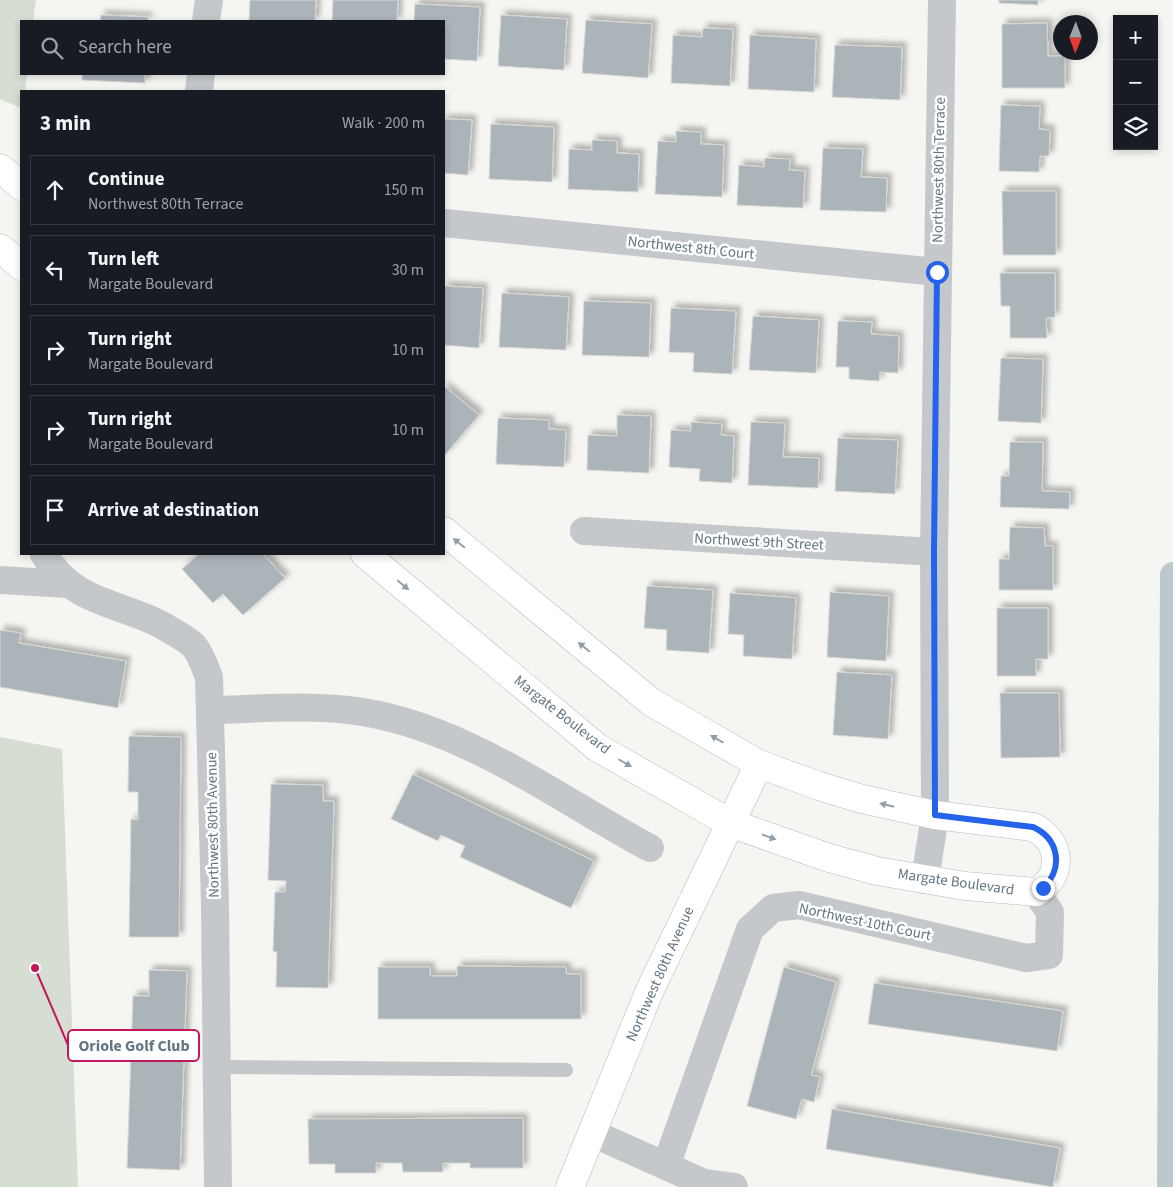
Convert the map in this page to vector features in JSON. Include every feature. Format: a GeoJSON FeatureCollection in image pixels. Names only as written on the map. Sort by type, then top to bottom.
{"type":"FeatureCollection","features":[{"type":"Feature","properties":{"kind":"street"},"geometry":{"type":"LineString","coordinates":[[206,20],[209,0]]}},
{"type":"Feature","properties":{"kind":"street","name":"Northwest 80th Terrace"},"geometry":{"type":"LineString","coordinates":[[925,880],[935,815],[934,552],[942,0]]}},
{"type":"Feature","properties":{"kind":"street"},"geometry":{"type":"LineString","coordinates":[[199,90],[201,75]]}},
{"type":"Feature","properties":{"kind":"street"},"geometry":{"type":"LineString","coordinates":[[0,168],[20,185]]}},
{"type":"Feature","properties":{"kind":"street","name":"Northwest 8th Court"},"geometry":{"type":"LineString","coordinates":[[445,223],[937,272]]}},
{"type":"Feature","properties":{"kind":"street"},"geometry":{"type":"LineString","coordinates":[[0,248],[20,265]]}},
{"type":"Feature","properties":{"kind":"street","name":"Northwest 9th Street"},"geometry":{"type":"LineString","coordinates":[[584,531],[934,552]]}},
{"type":"Feature","properties":{"kind":"street","name":"Margate Boulevard"},"geometry":{"type":"LineString","coordinates":[[367,555],[598,748],[730,823],[829,858],[877,871],[925,880],[1036,892],[1049,882],[1055,867],[1055,851],[1045,833],[1033,827],[935,815],[819,786],[759,764],[651,702],[445,532]]}},
{"type":"Feature","properties":{"kind":"street","name":"Northwest 80th Avenue"},"geometry":{"type":"LineString","coordinates":[[45,555],[54,571],[68,584],[94,599],[163,625],[194,646],[209,677],[218,1187]]}},
{"type":"Feature","properties":{"kind":"street"},"geometry":{"type":"LineString","coordinates":[[0,580],[68,584]]}},
{"type":"Feature","properties":{"kind":"street"},"geometry":{"type":"LineString","coordinates":[[211,710],[348,710],[396,720],[451,739],[510,766],[650,848]]}},
{"type":"Feature","properties":{"kind":"street","name":"Northwest 80th Avenue"},"geometry":{"type":"LineString","coordinates":[[570,1187],[649,992],[759,764]]}},
{"type":"Feature","properties":{"kind":"street","name":"Northwest 10th Court"},"geometry":{"type":"LineString","coordinates":[[666,1166],[750,929],[773,908],[799,905],[1026,958],[1049,955],[1050,912],[1036,892]]}},
{"type":"Feature","properties":{"kind":"street"},"geometry":{"type":"LineString","coordinates":[[592,1133],[704,1183],[734,1187]]}},
{"type":"Feature","properties":{"kind":"lane"},"geometry":{"type":"LineString","coordinates":[[216,1067],[566,1070]]}},
{"type":"Feature","properties":{"kind":"shaded area"},"geometry":{"type":"Polygon","coordinates":[[[0,0],[36,0],[33,20],[20,20],[20,75],[27,75],[25,90],[20,90],[20,108],[0,99],[0,0]]]}},
{"type":"Feature","properties":{"kind":"shaded area"},"geometry":{"type":"Polygon","coordinates":[[[0,737],[62,749],[78,1187],[0,1187],[0,737]]]}},
{"type":"Feature","properties":{"kind":"building"},"geometry":{"type":"Polygon","coordinates":[[[250,0],[316,0],[315,20],[249,20],[250,0]]]}},
{"type":"Feature","properties":{"kind":"building"},"geometry":{"type":"Polygon","coordinates":[[[333,0],[398,0],[397,20],[332,20],[333,0]]]}},
{"type":"Feature","properties":{"kind":"building"},"geometry":{"type":"Polygon","coordinates":[[[999,0],[1038,0],[1038,5],[999,3],[999,0]]]}},
{"type":"Feature","properties":{"kind":"building"},"geometry":{"type":"Polygon","coordinates":[[[415,4],[480,7],[477,61],[445,59],[445,20],[414,20],[415,4]]]}},
{"type":"Feature","properties":{"kind":"building"},"geometry":{"type":"Polygon","coordinates":[[[101,15],[148,17],[148,20],[100,20],[101,15]]]}},
{"type":"Feature","properties":{"kind":"building"},"geometry":{"type":"Polygon","coordinates":[[[501,15],[567,19],[564,70],[498,66],[501,15]]]}},
{"type":"Feature","properties":{"kind":"building"},"geometry":{"type":"Polygon","coordinates":[[[586,20],[652,24],[648,78],[582,73],[586,20]]]}},
{"type":"Feature","properties":{"kind":"building"},"geometry":{"type":"Polygon","coordinates":[[[1047,23],[1048,56],[1053,56],[1053,60],[1065,60],[1065,88],[1002,88],[1002,24],[1047,23]]]}},
{"type":"Feature","properties":{"kind":"building"},"geometry":{"type":"Polygon","coordinates":[[[703,28],[733,29],[730,86],[671,83],[673,35],[702,37],[703,28]]]}},
{"type":"Feature","properties":{"kind":"building"},"geometry":{"type":"Polygon","coordinates":[[[750,35],[816,39],[814,92],[748,89],[750,35]]]}},
{"type":"Feature","properties":{"kind":"building"},"geometry":{"type":"Polygon","coordinates":[[[835,45],[902,47],[900,100],[832,97],[835,45]]]}},
{"type":"Feature","properties":{"kind":"building"},"geometry":{"type":"Polygon","coordinates":[[[82,75],[145,75],[145,83],[82,80],[82,75]]]}},
{"type":"Feature","properties":{"kind":"building"},"geometry":{"type":"Polygon","coordinates":[[[1001,105],[1040,106],[1039,129],[1050,130],[1049,156],[1040,156],[1039,172],[999,171],[1001,105]]]}},
{"type":"Feature","properties":{"kind":"building"},"geometry":{"type":"Polygon","coordinates":[[[445,119],[472,120],[468,175],[445,173],[445,119]]]}},
{"type":"Feature","properties":{"kind":"building"},"geometry":{"type":"Polygon","coordinates":[[[491,124],[554,127],[552,182],[489,179],[491,124]]]}},
{"type":"Feature","properties":{"kind":"building"},"geometry":{"type":"Polygon","coordinates":[[[676,131],[701,132],[701,144],[724,145],[722,197],[655,194],[658,141],[676,142],[676,131]]]}},
{"type":"Feature","properties":{"kind":"building"},"geometry":{"type":"Polygon","coordinates":[[[592,140],[617,141],[617,153],[639,154],[638,192],[568,189],[569,149],[592,150],[592,140]]]}},
{"type":"Feature","properties":{"kind":"building"},"geometry":{"type":"Polygon","coordinates":[[[823,148],[863,149],[861,177],[887,178],[886,212],[820,210],[823,148]]]}},
{"type":"Feature","properties":{"kind":"building"},"geometry":{"type":"Polygon","coordinates":[[[765,158],[790,159],[789,170],[805,171],[803,208],[737,205],[739,165],[764,167],[765,158]]]}},
{"type":"Feature","properties":{"kind":"building"},"geometry":{"type":"Polygon","coordinates":[[[1002,191],[1056,191],[1056,255],[1003,255],[1002,191]]]}},
{"type":"Feature","properties":{"kind":"building"},"geometry":{"type":"Polygon","coordinates":[[[1000,273],[1055,273],[1055,317],[1046,318],[1047,338],[1010,338],[1010,306],[1001,306],[1000,273]]]}},
{"type":"Feature","properties":{"kind":"building"},"geometry":{"type":"Polygon","coordinates":[[[445,286],[483,288],[479,348],[445,345],[445,286]]]}},
{"type":"Feature","properties":{"kind":"building"},"geometry":{"type":"Polygon","coordinates":[[[502,293],[569,297],[566,350],[499,347],[502,293]]]}},
{"type":"Feature","properties":{"kind":"building"},"geometry":{"type":"Polygon","coordinates":[[[584,301],[651,303],[649,357],[582,355],[584,301]]]}},
{"type":"Feature","properties":{"kind":"building"},"geometry":{"type":"Polygon","coordinates":[[[671,308],[736,311],[732,374],[693,372],[694,353],[669,352],[671,308]]]}},
{"type":"Feature","properties":{"kind":"building"},"geometry":{"type":"Polygon","coordinates":[[[753,316],[819,320],[816,373],[749,370],[753,316]]]}},
{"type":"Feature","properties":{"kind":"building"},"geometry":{"type":"Polygon","coordinates":[[[838,321],[872,322],[871,334],[899,336],[898,373],[880,372],[879,381],[849,379],[849,367],[836,367],[838,321]]]}},
{"type":"Feature","properties":{"kind":"building"},"geometry":{"type":"Polygon","coordinates":[[[1001,358],[1043,359],[1041,423],[998,421],[1001,358]]]}},
{"type":"Feature","properties":{"kind":"building"},"geometry":{"type":"Polygon","coordinates":[[[445,387],[479,415],[445,455],[445,387]]]}},
{"type":"Feature","properties":{"kind":"building"},"geometry":{"type":"Polygon","coordinates":[[[617,415],[651,416],[649,473],[587,470],[588,435],[617,436],[617,415]]]}},
{"type":"Feature","properties":{"kind":"building"},"geometry":{"type":"Polygon","coordinates":[[[498,418],[549,420],[549,429],[566,430],[564,467],[496,464],[498,418]]]}},
{"type":"Feature","properties":{"kind":"building"},"geometry":{"type":"Polygon","coordinates":[[[691,422],[722,424],[721,435],[734,436],[732,483],[699,481],[700,469],[669,467],[671,430],[691,431],[691,422]]]}},
{"type":"Feature","properties":{"kind":"building"},"geometry":{"type":"Polygon","coordinates":[[[751,422],[785,423],[783,457],[819,458],[818,488],[748,485],[751,422]]]}},
{"type":"Feature","properties":{"kind":"building"},"geometry":{"type":"Polygon","coordinates":[[[838,438],[898,440],[895,494],[835,491],[838,438]]]}},
{"type":"Feature","properties":{"kind":"building"},"geometry":{"type":"Polygon","coordinates":[[[1010,442],[1043,442],[1042,491],[1070,492],[1069,509],[1000,507],[1001,476],[1009,476],[1010,442]]]}},
{"type":"Feature","properties":{"kind":"building"},"geometry":{"type":"Polygon","coordinates":[[[1010,527],[1044,528],[1045,546],[1053,546],[1053,590],[999,590],[999,559],[1009,559],[1010,527]]]}},
{"type":"Feature","properties":{"kind":"building"},"geometry":{"type":"Polygon","coordinates":[[[198,555],[264,555],[285,578],[243,615],[223,594],[213,603],[182,569],[198,555]]]}},
{"type":"Feature","properties":{"kind":"building"},"geometry":{"type":"Polygon","coordinates":[[[647,586],[713,590],[709,653],[666,650],[667,630],[644,628],[647,586]]]}},
{"type":"Feature","properties":{"kind":"building"},"geometry":{"type":"Polygon","coordinates":[[[830,592],[889,596],[886,661],[827,657],[830,592]]]}},
{"type":"Feature","properties":{"kind":"building"},"geometry":{"type":"Polygon","coordinates":[[[730,593],[796,598],[792,659],[743,656],[744,635],[728,634],[730,593]]]}},
{"type":"Feature","properties":{"kind":"building"},"geometry":{"type":"Polygon","coordinates":[[[997,608],[1048,608],[1048,659],[1036,659],[1036,676],[997,676],[997,608]]]}},
{"type":"Feature","properties":{"kind":"building"},"geometry":{"type":"Polygon","coordinates":[[[0,630],[21,633],[19,643],[126,661],[118,708],[0,687],[0,630]]]}},
{"type":"Feature","properties":{"kind":"building"},"geometry":{"type":"Polygon","coordinates":[[[837,672],[892,675],[888,739],[833,735],[837,672]]]}},
{"type":"Feature","properties":{"kind":"building"},"geometry":{"type":"Polygon","coordinates":[[[1000,693],[1059,693],[1060,757],[1001,758],[1000,693]]]}},
{"type":"Feature","properties":{"kind":"building"},"geometry":{"type":"Polygon","coordinates":[[[129,736],[181,737],[179,937],[129,937],[131,819],[138,820],[138,792],[128,792],[129,736]]]}},
{"type":"Feature","properties":{"kind":"building"},"geometry":{"type":"Polygon","coordinates":[[[413,774],[594,861],[571,908],[460,857],[465,846],[441,835],[438,841],[391,819],[413,774]]]}},
{"type":"Feature","properties":{"kind":"building"},"geometry":{"type":"Polygon","coordinates":[[[271,784],[323,785],[323,801],[334,801],[328,988],[276,987],[277,952],[273,951],[275,892],[285,892],[286,881],[268,880],[271,784]]]}},
{"type":"Feature","properties":{"kind":"building"},"geometry":{"type":"Polygon","coordinates":[[[457,966],[566,967],[566,974],[581,974],[581,1019],[378,1019],[378,967],[430,967],[430,976],[457,976],[457,966]]]}},
{"type":"Feature","properties":{"kind":"building"},"geometry":{"type":"Polygon","coordinates":[[[784,967],[836,982],[811,1075],[820,1077],[814,1102],[802,1099],[796,1119],[747,1106],[784,967]]]}},
{"type":"Feature","properties":{"kind":"building"},"geometry":{"type":"Polygon","coordinates":[[[149,970],[187,971],[180,1170],[127,1168],[133,996],[149,996],[149,970]]]}},
{"type":"Feature","properties":{"kind":"building"},"geometry":{"type":"Polygon","coordinates":[[[874,983],[1063,1011],[1057,1051],[868,1024],[874,983]]]}},
{"type":"Feature","properties":{"kind":"building"},"geometry":{"type":"Polygon","coordinates":[[[832,1109],[1060,1148],[1053,1187],[826,1149],[832,1109]]]}},
{"type":"Feature","properties":{"kind":"building"},"geometry":{"type":"Polygon","coordinates":[[[523,1118],[523,1168],[470,1168],[470,1163],[443,1163],[443,1172],[403,1172],[402,1163],[376,1163],[376,1173],[335,1173],[335,1164],[309,1164],[308,1119],[523,1118]]]}},
{"type":"Feature","properties":{"kind":"waterway"},"geometry":{"type":"LineString","coordinates":[[1170,1187],[1173,575]]}},
{"type":"Feature","properties":{"kind":"place","name":"Oriole Golf Club"},"geometry":{"type":"Point","coordinates":[35,968]}},
{"type":"Feature","properties":{"kind":"route"},"geometry":{"type":"LineString","coordinates":[[937,272],[934,552],[935,815],[1033,827],[1045,833],[1055,851],[1056,859],[1053,876],[1043,888]]}}]}
